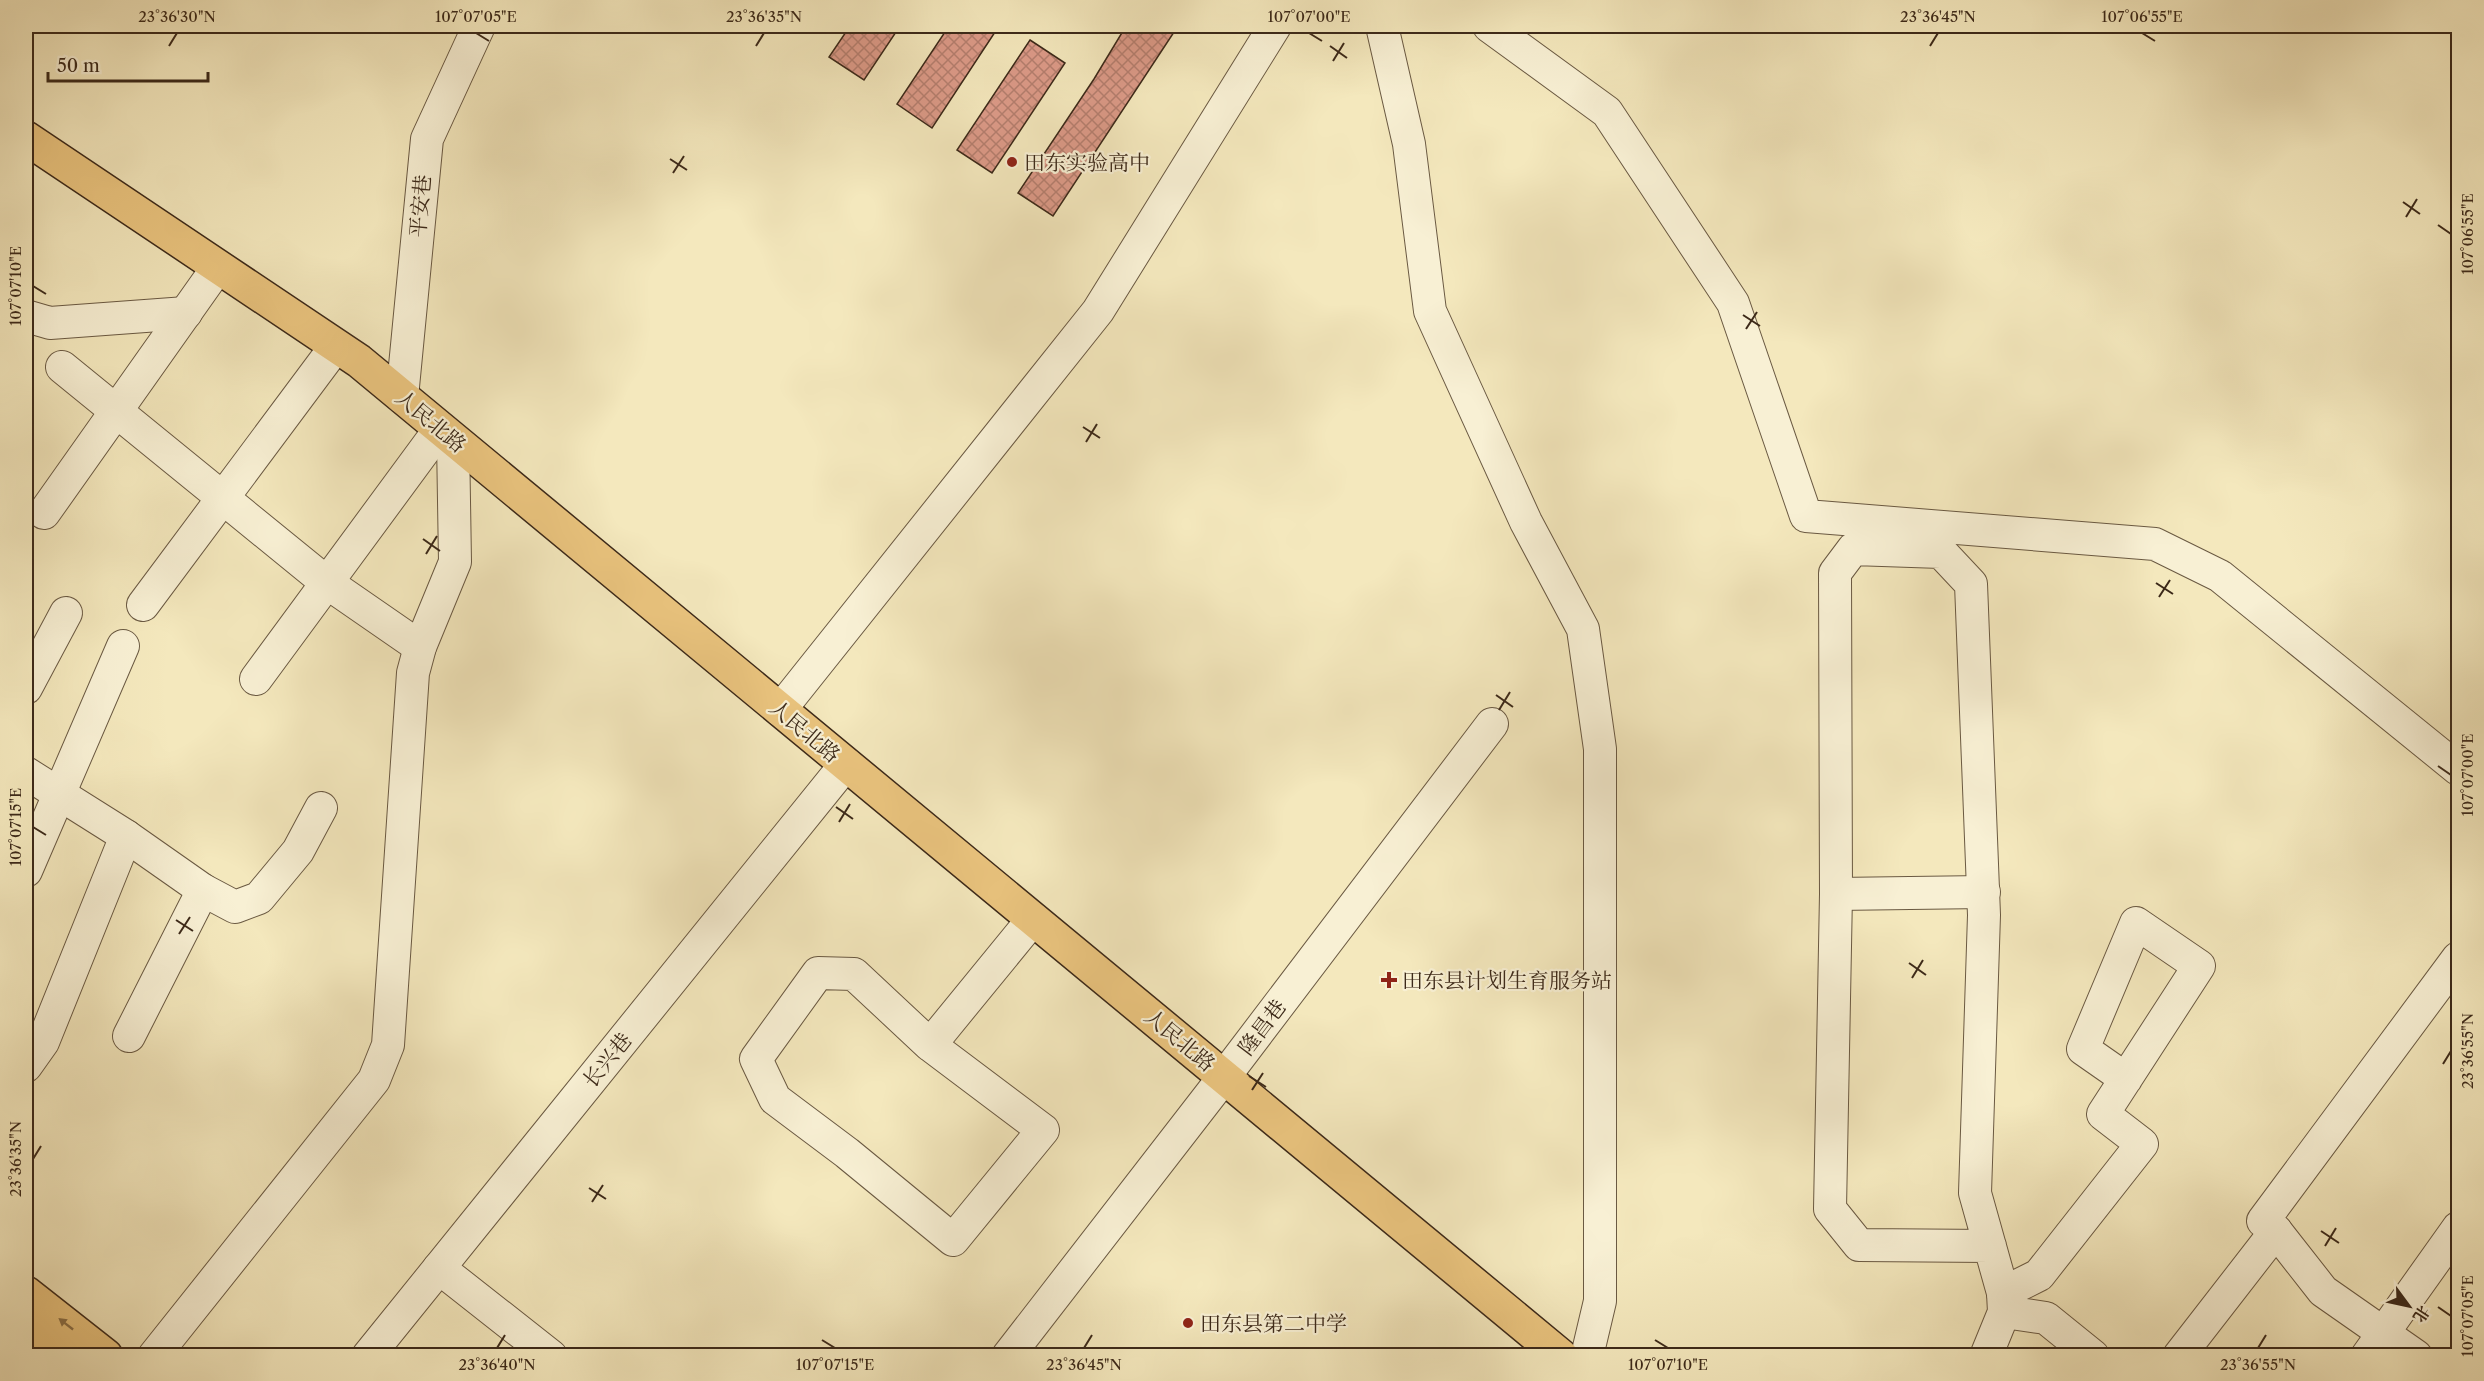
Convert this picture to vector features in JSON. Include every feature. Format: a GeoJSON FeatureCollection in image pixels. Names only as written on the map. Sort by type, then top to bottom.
{"type":"FeatureCollection","features":[{"type":"Feature","properties":{"kind":"main road","name":"人民北路"},"geometry":{"type":"LineString","coordinates":[[26,138],[358,361],[1561,1356]]}},
{"type":"Feature","properties":{"kind":"main road"},"geometry":{"type":"LineString","coordinates":[[26,1293],[106,1356]]}},
{"type":"Feature","properties":{"kind":"main road"},"geometry":{"type":"LineString","coordinates":[[26,1329],[60,1356]]}},
{"type":"Feature","properties":{"kind":"street","name":"平安巷"},"geometry":{"type":"LineString","coordinates":[[402,397],[426,139],[479,26]]}},
{"type":"Feature","properties":{"kind":"street"},"geometry":{"type":"LineString","coordinates":[[780,710],[1098,311],[1275,26]]}},
{"type":"Feature","properties":{"kind":"street"},"geometry":{"type":"LineString","coordinates":[[1383,26],[1408,144],[1430,310],[1526,522],[1582,629],[1600,748],[1600,1301],[1587,1356]]}},
{"type":"Feature","properties":{"kind":"street"},"geometry":{"type":"LineString","coordinates":[[1490,26],[1607,112],[1733,303],[1806,516],[2156,544],[2220,576],[2458,769]]}},
{"type":"Feature","properties":{"kind":"street"},"geometry":{"type":"LineString","coordinates":[[44,513],[218,267]]}},
{"type":"Feature","properties":{"kind":"street"},"geometry":{"type":"LineString","coordinates":[[26,316],[50,323],[186,313]]}},
{"type":"Feature","properties":{"kind":"street"},"geometry":{"type":"LineString","coordinates":[[143,605],[336,346]]}},
{"type":"Feature","properties":{"kind":"street"},"geometry":{"type":"LineString","coordinates":[[62,367],[326,582],[420,647]]}},
{"type":"Feature","properties":{"kind":"street"},"geometry":{"type":"LineString","coordinates":[[256,679],[326,582],[447,434]]}},
{"type":"Feature","properties":{"kind":"street"},"geometry":{"type":"LineString","coordinates":[[154,1356],[374,1080],[388,1046],[413,673],[420,647],[455,562],[447,434]]}},
{"type":"Feature","properties":{"kind":"street"},"geometry":{"type":"LineString","coordinates":[[1986,1356],[2004,1303],[1990,1246],[1975,1193],[1984,892],[1971,584],[1941,552],[1853,549],[1835,573],[1836,894],[1830,1209],[1858,1245],[1990,1246]]}},
{"type":"Feature","properties":{"kind":"street"},"geometry":{"type":"LineString","coordinates":[[26,688],[66,613]]}},
{"type":"Feature","properties":{"kind":"street"},"geometry":{"type":"LineString","coordinates":[[26,871],[123,646]]}},
{"type":"Feature","properties":{"kind":"street","name":"隆昌巷"},"geometry":{"type":"LineString","coordinates":[[1008,1356],[1224,1077],[1492,724]]}},
{"type":"Feature","properties":{"kind":"street","name":"长兴巷"},"geometry":{"type":"LineString","coordinates":[[368,1356],[846,764]]}},
{"type":"Feature","properties":{"kind":"street"},"geometry":{"type":"LineString","coordinates":[[26,773],[126,836],[203,890],[235,908],[259,898],[298,851],[321,808]]}},
{"type":"Feature","properties":{"kind":"street"},"geometry":{"type":"LineString","coordinates":[[26,1066],[43,1042],[126,836]]}},
{"type":"Feature","properties":{"kind":"street"},"geometry":{"type":"LineString","coordinates":[[129,1036],[203,890]]}},
{"type":"Feature","properties":{"kind":"street"},"geometry":{"type":"LineString","coordinates":[[1836,894],[1984,892]]}},
{"type":"Feature","properties":{"kind":"street"},"geometry":{"type":"LineString","coordinates":[[930,1045],[1033,919]]}},
{"type":"Feature","properties":{"kind":"street"},"geometry":{"type":"LineString","coordinates":[[2004,1303],[2039,1275],[2142,1144],[2103,1114],[2126,1079],[2199,966],[2136,923],[2083,1049],[2126,1079]]}},
{"type":"Feature","properties":{"kind":"street"},"geometry":{"type":"LineString","coordinates":[[2416,1356],[2374,1344],[2323,1291],[2276,1231],[2263,1221],[2458,958]]}},
{"type":"Feature","properties":{"kind":"street"},"geometry":{"type":"LineString","coordinates":[[818,973],[854,974],[930,1045],[1043,1130],[953,1240],[847,1153],[776,1099],[756,1059],[818,973]]}},
{"type":"Feature","properties":{"kind":"street"},"geometry":{"type":"LineString","coordinates":[[2374,1344],[2458,1228]]}},
{"type":"Feature","properties":{"kind":"street"},"geometry":{"type":"LineString","coordinates":[[2179,1356],[2276,1231]]}},
{"type":"Feature","properties":{"kind":"street"},"geometry":{"type":"LineString","coordinates":[[439,1268],[551,1356]]}},
{"type":"Feature","properties":{"kind":"street"},"geometry":{"type":"LineString","coordinates":[[2004,1303],[2046,1318],[2093,1356]]}},
{"type":"Feature","properties":{"kind":"building"},"geometry":{"type":"Polygon","coordinates":[[[850,26],[900,26],[864,80],[829,57],[850,26]]]}},
{"type":"Feature","properties":{"kind":"building"},"geometry":{"type":"Polygon","coordinates":[[[949,26],[999,26],[932,128],[897,104],[949,26]]]}},
{"type":"Feature","properties":{"kind":"building"},"geometry":{"type":"Polygon","coordinates":[[[1126,26],[1178,26],[1053,216],[1018,193],[1094,79],[1126,26]]]}},
{"type":"Feature","properties":{"kind":"building"},"geometry":{"type":"Polygon","coordinates":[[[1030,40],[1065,63],[992,173],[957,150],[1030,40]]]}},
{"type":"Feature","properties":{"kind":"place","name":"田东实验高中"},"geometry":{"type":"Point","coordinates":[1012,162]}},
{"type":"Feature","properties":{"kind":"place","name":"田东县计划生育服务站"},"geometry":{"type":"Point","coordinates":[1389,980]}},
{"type":"Feature","properties":{"kind":"place","name":"田东县第二中学"},"geometry":{"type":"Point","coordinates":[1188,1323]}}]}
